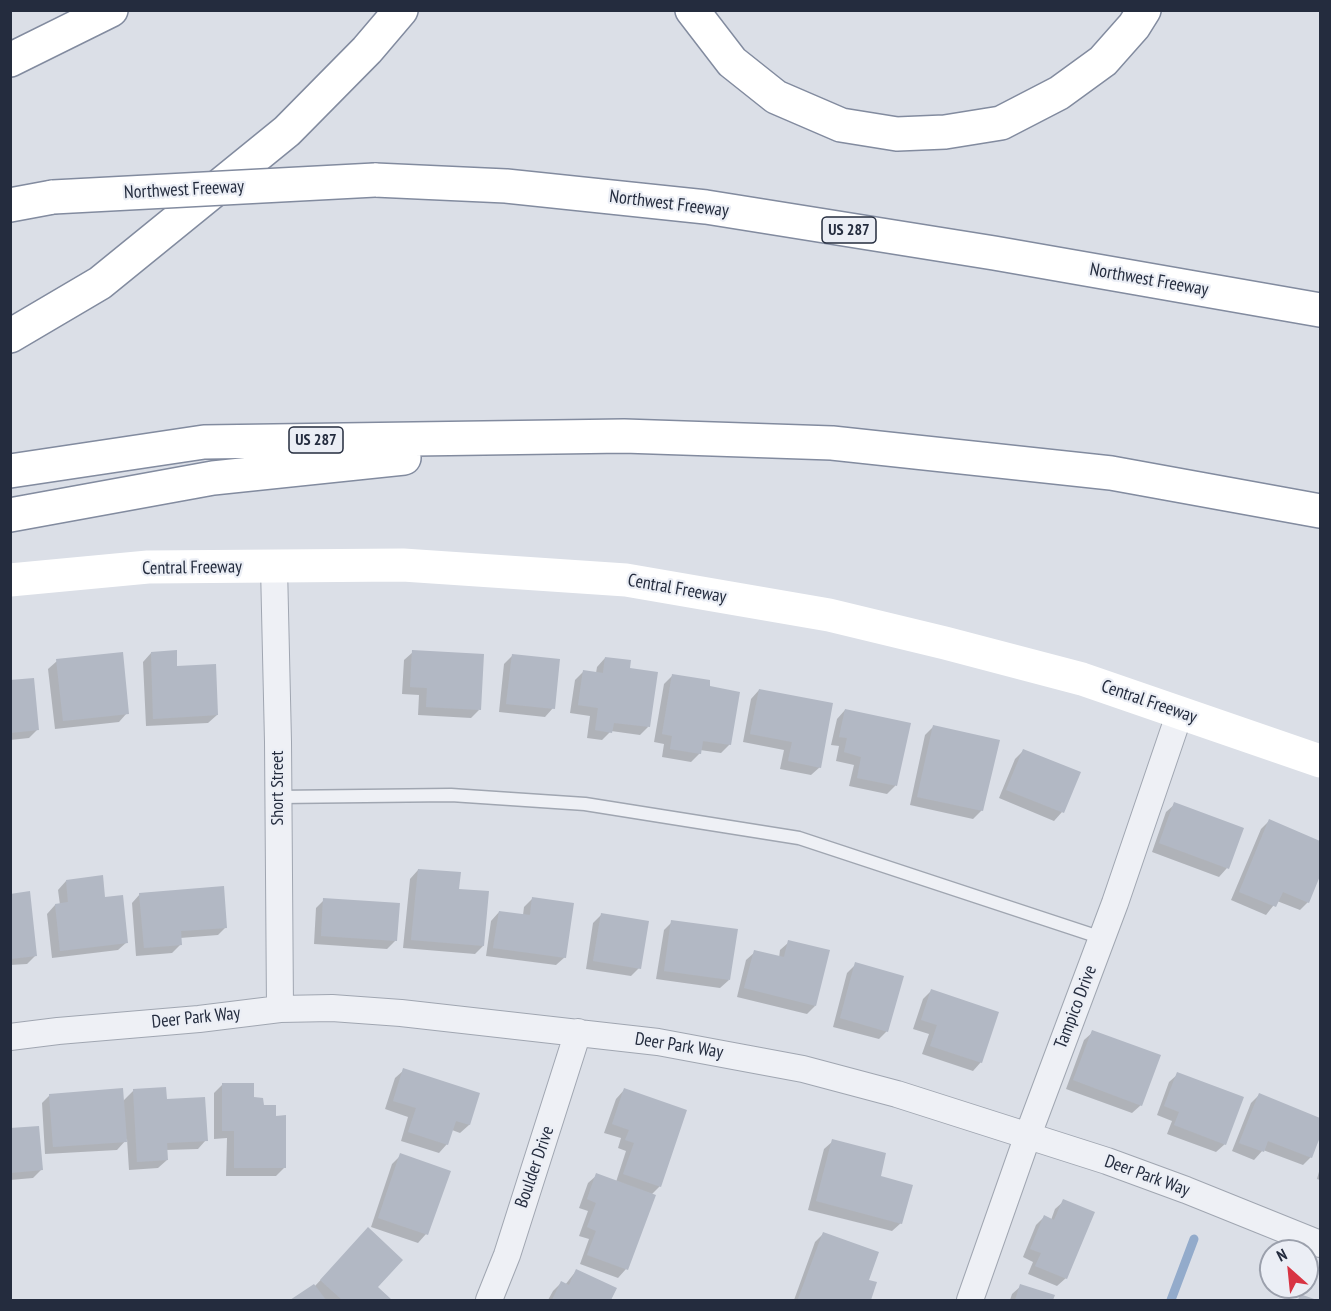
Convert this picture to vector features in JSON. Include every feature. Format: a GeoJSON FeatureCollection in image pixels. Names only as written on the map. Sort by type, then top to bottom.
{"type":"FeatureCollection","features":[{"type":"Feature","properties":{"kind":"main road"},"geometry":{"type":"LineString","coordinates":[[10,60],[111,10]]}},
{"type":"Feature","properties":{"kind":"main road"},"geometry":{"type":"LineString","coordinates":[[10,336],[100,283],[287,132],[367,50],[401,10]]}},
{"type":"Feature","properties":{"kind":"main road"},"geometry":{"type":"LineString","coordinates":[[692,10],[732,62],[776,97],[841,125],[897,134],[945,132],[1001,123],[1059,93],[1103,61],[1134,26],[1144,10]]}},
{"type":"Feature","properties":{"kind":"main road","name":"Northwest Freeway"},"geometry":{"type":"LineString","coordinates":[[10,205],[53,197],[375,180],[506,186],[706,207],[994,253],[1320,310]]}},
{"type":"Feature","properties":{"kind":"main road"},"geometry":{"type":"LineString","coordinates":[[10,515],[213,478],[624,436]]}},
{"type":"Feature","properties":{"kind":"main road","name":"US 287"},"geometry":{"type":"LineString","coordinates":[[10,471],[204,442],[624,436],[832,444],[1088,470],[1320,511]]}},
{"type":"Feature","properties":{"kind":"main road","name":"Central Freeway"},"geometry":{"type":"LineString","coordinates":[[10,580],[148,567],[403,566],[626,580],[829,615],[1082,679],[1320,761]]}},
{"type":"Feature","properties":{"kind":"street","name":"Short Street"},"geometry":{"type":"LineString","coordinates":[[274,567],[280,1009]]}},
{"type":"Feature","properties":{"kind":"street","name":"Tampico Drive"},"geometry":{"type":"LineString","coordinates":[[970,1300],[1028,1135],[1102,938],[1180,712]]}},
{"type":"Feature","properties":{"kind":"street","name":"Deer Park Way"},"geometry":{"type":"LineString","coordinates":[[10,1037],[280,1009],[332,1008],[578,1032],[725,1053],[803,1069],[897,1094],[1028,1135],[1186,1190],[1320,1244]]}},
{"type":"Feature","properties":{"kind":"street","name":"Boulder Drive"},"geometry":{"type":"LineString","coordinates":[[489,1300],[507,1255],[578,1032]]}},
{"type":"Feature","properties":{"kind":"lane"},"geometry":{"type":"LineString","coordinates":[[278,797],[451,795],[585,804],[800,838],[1102,938]]}},
{"type":"Feature","properties":{"kind":"building"},"geometry":{"type":"Polygon","coordinates":[[[177,650],[177,666],[216,664],[218,715],[153,719],[151,652],[177,650]]]}},
{"type":"Feature","properties":{"kind":"building"},"geometry":{"type":"Polygon","coordinates":[[[412,650],[484,654],[481,710],[426,707],[427,688],[410,687],[412,650]]]}},
{"type":"Feature","properties":{"kind":"building"},"geometry":{"type":"Polygon","coordinates":[[[123,652],[129,714],[63,721],[56,659],[123,652]]]}},
{"type":"Feature","properties":{"kind":"building"},"geometry":{"type":"Polygon","coordinates":[[[512,654],[560,659],[555,709],[506,704],[512,654]]]}},
{"type":"Feature","properties":{"kind":"building"},"geometry":{"type":"Polygon","coordinates":[[[605,657],[631,660],[630,668],[658,672],[650,727],[614,723],[612,733],[595,730],[598,708],[578,705],[583,670],[603,673],[605,657]]]}},
{"type":"Feature","properties":{"kind":"building"},"geometry":{"type":"Polygon","coordinates":[[[672,674],[710,680],[710,686],[740,692],[731,745],[703,741],[701,754],[670,749],[672,736],[662,734],[672,674]]]}},
{"type":"Feature","properties":{"kind":"building"},"geometry":{"type":"Polygon","coordinates":[[[34,678],[39,730],[10,733],[10,680],[34,678]]]}},
{"type":"Feature","properties":{"kind":"building"},"geometry":{"type":"Polygon","coordinates":[[[759,689],[833,703],[821,768],[788,761],[792,742],[750,734],[759,689]]]}},
{"type":"Feature","properties":{"kind":"building"},"geometry":{"type":"Polygon","coordinates":[[[845,709],[911,723],[897,786],[857,778],[861,757],[844,752],[847,738],[839,737],[845,709]]]}},
{"type":"Feature","properties":{"kind":"building"},"geometry":{"type":"Polygon","coordinates":[[[933,725],[1000,740],[983,811],[917,797],[933,725]]]}},
{"type":"Feature","properties":{"kind":"building"},"geometry":{"type":"Polygon","coordinates":[[[1023,749],[1081,772],[1064,813],[1006,790],[1023,749]]]}},
{"type":"Feature","properties":{"kind":"building"},"geometry":{"type":"Polygon","coordinates":[[[1174,802],[1244,828],[1229,869],[1159,843],[1174,802]]]}},
{"type":"Feature","properties":{"kind":"building"},"geometry":{"type":"Polygon","coordinates":[[[1269,819],[1320,841],[1320,876],[1309,903],[1283,892],[1276,907],[1239,892],[1269,819]]]}},
{"type":"Feature","properties":{"kind":"building"},"geometry":{"type":"Polygon","coordinates":[[[418,869],[461,872],[459,889],[489,891],[484,946],[411,940],[418,869]]]}},
{"type":"Feature","properties":{"kind":"building"},"geometry":{"type":"Polygon","coordinates":[[[103,875],[105,897],[123,895],[128,943],[60,951],[55,904],[68,902],[66,880],[103,875]]]}},
{"type":"Feature","properties":{"kind":"building"},"geometry":{"type":"Polygon","coordinates":[[[224,886],[227,928],[181,931],[182,945],[144,948],[139,893],[224,886]]]}},
{"type":"Feature","properties":{"kind":"building"},"geometry":{"type":"Polygon","coordinates":[[[30,891],[37,956],[10,959],[10,894],[30,891]]]}},
{"type":"Feature","properties":{"kind":"building"},"geometry":{"type":"Polygon","coordinates":[[[532,897],[574,903],[566,958],[493,948],[499,911],[530,915],[532,897]]]}},
{"type":"Feature","properties":{"kind":"building"},"geometry":{"type":"Polygon","coordinates":[[[323,898],[400,903],[397,941],[321,936],[323,898]]]}},
{"type":"Feature","properties":{"kind":"building"},"geometry":{"type":"Polygon","coordinates":[[[601,913],[649,921],[641,969],[593,961],[601,913]]]}},
{"type":"Feature","properties":{"kind":"building"},"geometry":{"type":"Polygon","coordinates":[[[671,920],[738,929],[730,980],[664,971],[671,920]]]}},
{"type":"Feature","properties":{"kind":"building"},"geometry":{"type":"Polygon","coordinates":[[[788,940],[830,950],[816,1006],[744,988],[754,950],[784,957],[788,940]]]}},
{"type":"Feature","properties":{"kind":"building"},"geometry":{"type":"Polygon","coordinates":[[[855,962],[904,976],[888,1032],[840,1018],[855,962]]]}},
{"type":"Feature","properties":{"kind":"building"},"geometry":{"type":"Polygon","coordinates":[[[931,989],[999,1012],[982,1063],[930,1046],[937,1025],[921,1020],[931,989]]]}},
{"type":"Feature","properties":{"kind":"building"},"geometry":{"type":"Polygon","coordinates":[[[1092,1030],[1161,1055],[1142,1106],[1073,1080],[1092,1030]]]}},
{"type":"Feature","properties":{"kind":"building"},"geometry":{"type":"Polygon","coordinates":[[[403,1068],[480,1093],[470,1125],[456,1121],[448,1145],[408,1132],[416,1108],[393,1101],[403,1068]]]}},
{"type":"Feature","properties":{"kind":"building"},"geometry":{"type":"Polygon","coordinates":[[[1177,1072],[1244,1097],[1226,1145],[1174,1125],[1179,1112],[1164,1106],[1177,1072]]]}},
{"type":"Feature","properties":{"kind":"building"},"geometry":{"type":"Polygon","coordinates":[[[222,1083],[254,1083],[254,1097],[263,1098],[264,1105],[276,1105],[276,1116],[286,1115],[286,1168],[234,1168],[234,1131],[222,1131],[222,1083]]]}},
{"type":"Feature","properties":{"kind":"building"},"geometry":{"type":"Polygon","coordinates":[[[166,1087],[167,1099],[205,1097],[208,1141],[167,1143],[168,1160],[137,1162],[133,1089],[166,1087]]]}},
{"type":"Feature","properties":{"kind":"building"},"geometry":{"type":"Polygon","coordinates":[[[123,1088],[127,1142],[53,1147],[49,1094],[123,1088]]]}},
{"type":"Feature","properties":{"kind":"building"},"geometry":{"type":"Polygon","coordinates":[[[624,1088],[687,1110],[661,1187],[623,1174],[634,1143],[625,1140],[629,1130],[612,1124],[624,1088]]]}},
{"type":"Feature","properties":{"kind":"building"},"geometry":{"type":"Polygon","coordinates":[[[1259,1093],[1320,1118],[1320,1137],[1312,1158],[1268,1141],[1264,1152],[1239,1143],[1259,1093]]]}},
{"type":"Feature","properties":{"kind":"building"},"geometry":{"type":"Polygon","coordinates":[[[39,1126],[43,1170],[10,1173],[10,1128],[39,1126]]]}},
{"type":"Feature","properties":{"kind":"building"},"geometry":{"type":"Polygon","coordinates":[[[832,1139],[886,1153],[881,1176],[913,1185],[902,1224],[816,1201],[832,1139]]]}},
{"type":"Feature","properties":{"kind":"building"},"geometry":{"type":"Polygon","coordinates":[[[400,1153],[451,1171],[428,1235],[378,1218],[400,1153]]]}},
{"type":"Feature","properties":{"kind":"building"},"geometry":{"type":"Polygon","coordinates":[[[596,1173],[656,1195],[628,1270],[587,1255],[596,1231],[587,1227],[596,1203],[587,1199],[596,1173]]]}},
{"type":"Feature","properties":{"kind":"building"},"geometry":{"type":"Polygon","coordinates":[[[1063,1199],[1095,1212],[1067,1279],[1035,1266],[1041,1253],[1030,1249],[1044,1215],[1054,1220],[1063,1199]]]}},
{"type":"Feature","properties":{"kind":"building"},"geometry":{"type":"Polygon","coordinates":[[[368,1227],[403,1260],[378,1287],[392,1300],[342,1300],[320,1280],[368,1227]]]}},
{"type":"Feature","properties":{"kind":"building"},"geometry":{"type":"Polygon","coordinates":[[[823,1232],[879,1252],[869,1280],[877,1282],[871,1300],[798,1299],[823,1232]]]}},
{"type":"Feature","properties":{"kind":"building"},"geometry":{"type":"Polygon","coordinates":[[[576,1269],[617,1288],[611,1300],[552,1300],[561,1281],[569,1285],[576,1269]]]}},
{"type":"Feature","properties":{"kind":"building"},"geometry":{"type":"Polygon","coordinates":[[[314,1284],[326,1300],[290,1300],[314,1284]]]}},
{"type":"Feature","properties":{"kind":"building"},"geometry":{"type":"Polygon","coordinates":[[[1020,1284],[1055,1295],[1053,1300],[1015,1300],[1020,1284]]]}},
{"type":"Feature","properties":{"kind":"waterway"},"geometry":{"type":"LineString","coordinates":[[1171,1300],[1194,1239]]}}]}
